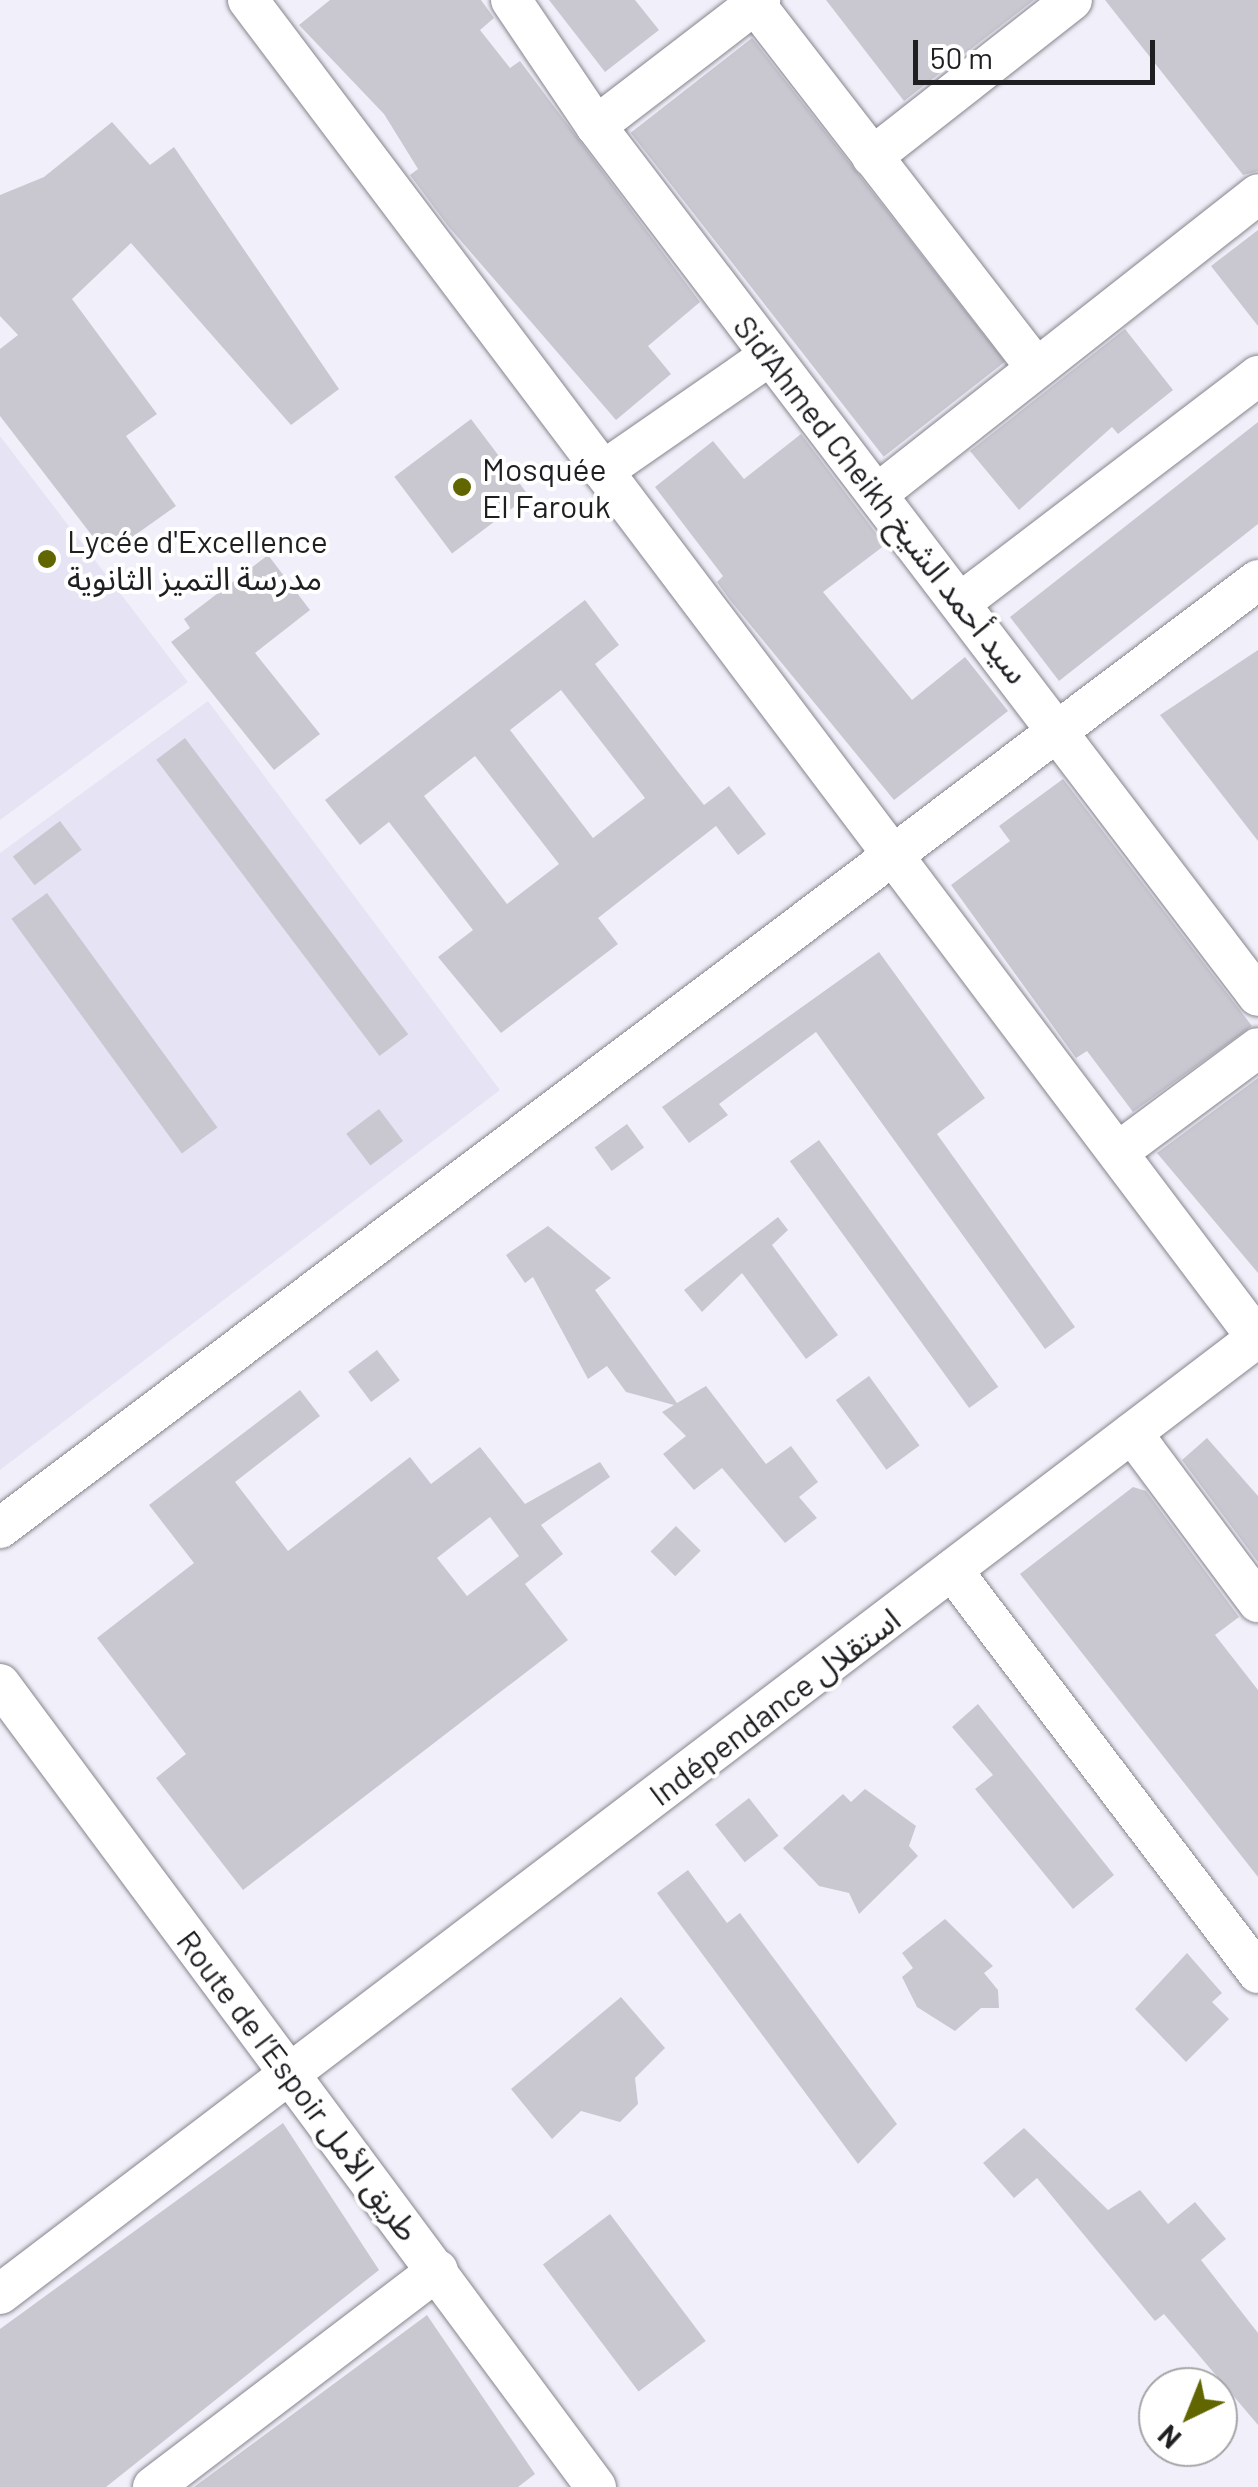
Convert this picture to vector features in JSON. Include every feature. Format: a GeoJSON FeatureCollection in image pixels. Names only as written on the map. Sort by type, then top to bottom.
{"type":"FeatureCollection","features":[{"type":"Feature","properties":{"kind":"street"},"geometry":{"type":"LineString","coordinates":[[248,0],[894,850],[1258,1337]]}},
{"type":"Feature","properties":{"kind":"street","name":"Sid'Ahmed Cheikh سيد أحمد الشيخ"},"geometry":{"type":"LineString","coordinates":[[510,0],[596,126],[770,356],[964,600],[1258,996]]}},
{"type":"Feature","properties":{"kind":"street"},"geometry":{"type":"LineString","coordinates":[[872,156],[1072,0]]}},
{"type":"Feature","properties":{"kind":"street"},"geometry":{"type":"LineString","coordinates":[[596,126],[757,2],[1036,368]]}},
{"type":"Feature","properties":{"kind":"street"},"geometry":{"type":"LineString","coordinates":[[881,491],[1258,194]]}},
{"type":"Feature","properties":{"kind":"street"},"geometry":{"type":"LineString","coordinates":[[604,471],[770,356]]}},
{"type":"Feature","properties":{"kind":"street"},"geometry":{"type":"LineString","coordinates":[[964,600],[1258,376]]}},
{"type":"Feature","properties":{"kind":"street"},"geometry":{"type":"LineString","coordinates":[[0,1528],[894,850],[1061,730],[1258,580]]}},
{"type":"Feature","properties":{"kind":"street"},"geometry":{"type":"LineString","coordinates":[[1118,1152],[1258,1048]]}},
{"type":"Feature","properties":{"kind":"street","name":"Indépendance استقلال"},"geometry":{"type":"LineString","coordinates":[[0,2294],[1258,1337]]}},
{"type":"Feature","properties":{"kind":"street"},"geometry":{"type":"LineString","coordinates":[[1132,1433],[1258,1602]]}},
{"type":"Feature","properties":{"kind":"street"},"geometry":{"type":"LineString","coordinates":[[952,1570],[1258,1973]]}},
{"type":"Feature","properties":{"kind":"street","name":"Route de l’Espoir طريق الأمل"},"geometry":{"type":"LineString","coordinates":[[0,1684],[438,2270],[585,2483]]}},
{"type":"Feature","properties":{"kind":"street"},"geometry":{"type":"LineString","coordinates":[[153,2487],[438,2270]]}},
{"type":"Feature","properties":{"kind":"shaded area","name":"Lycée d'Excellence مدرسة التميز الثانوية"},"geometry":{"type":"Polygon","coordinates":[[[0,436],[188,682],[0,820],[0,436]]]}},
{"type":"Feature","properties":{"kind":"shaded area"},"geometry":{"type":"Polygon","coordinates":[[[208,701],[500,1090],[0,1470],[0,853],[208,701]]]}},
{"type":"Feature","properties":{"kind":"building"},"geometry":{"type":"Polygon","coordinates":[[[330,0],[481,0],[494,18],[480,30],[510,68],[520,61],[700,302],[648,346],[671,374],[616,420],[448,226],[410,175],[418,169],[384,114],[299,25],[330,0]]]}},
{"type":"Feature","properties":{"kind":"building"},"geometry":{"type":"Polygon","coordinates":[[[549,0],[635,0],[659,30],[605,72],[549,0]]]}},
{"type":"Feature","properties":{"kind":"building"},"geometry":{"type":"Polygon","coordinates":[[[826,0],[1034,0],[904,101],[826,0]]]}},
{"type":"Feature","properties":{"kind":"building"},"geometry":{"type":"Polygon","coordinates":[[[1105,0],[1258,0],[1258,171],[1243,175],[1105,0]]]}},
{"type":"Feature","properties":{"kind":"building"},"geometry":{"type":"Polygon","coordinates":[[[752,38],[1005,362],[884,457],[631,133],[752,38]]]}},
{"type":"Feature","properties":{"kind":"building"},"geometry":{"type":"Polygon","coordinates":[[[112,122],[150,165],[174,147],[339,389],[291,425],[131,243],[72,299],[157,414],[126,436],[176,506],[107,555],[0,416],[0,349],[18,335],[0,316],[0,195],[44,177],[112,122]]]}},
{"type":"Feature","properties":{"kind":"building"},"geometry":{"type":"Polygon","coordinates":[[[1258,230],[1258,326],[1211,266],[1258,230]]]}},
{"type":"Feature","properties":{"kind":"building"},"geometry":{"type":"Polygon","coordinates":[[[1125,329],[1173,390],[1118,434],[1112,427],[1019,510],[970,451],[1125,329]]]}},
{"type":"Feature","properties":{"kind":"building","name":"Mosquée El Farouk"},"geometry":{"type":"Polygon","coordinates":[[[471,419],[529,496],[452,553],[394,477],[471,419]]]}},
{"type":"Feature","properties":{"kind":"building"},"geometry":{"type":"Polygon","coordinates":[[[1258,422],[1258,524],[1059,681],[1010,617],[1258,422]]]}},
{"type":"Feature","properties":{"kind":"building"},"geometry":{"type":"Polygon","coordinates":[[[801,434],[885,545],[823,592],[912,700],[965,657],[1008,711],[894,800],[730,600],[717,582],[723,576],[655,487],[713,441],[744,479],[801,434]]]}},
{"type":"Feature","properties":{"kind":"building"},"geometry":{"type":"Polygon","coordinates":[[[268,555],[310,610],[255,653],[320,734],[274,770],[171,642],[190,628],[184,619],[268,555]]]}},
{"type":"Feature","properties":{"kind":"building"},"geometry":{"type":"Polygon","coordinates":[[[585,600],[619,645],[595,664],[678,772],[704,805],[729,786],[766,834],[738,855],[716,826],[598,918],[618,944],[501,1033],[438,957],[473,930],[389,822],[360,845],[325,800],[585,600]],[[561,690],[510,730],[593,838],[645,798],[561,690]],[[475,756],[424,796],[507,904],[559,864],[475,756]]]}},
{"type":"Feature","properties":{"kind":"building"},"geometry":{"type":"Polygon","coordinates":[[[1258,650],[1258,841],[1160,715],[1258,650]]]}},
{"type":"Feature","properties":{"kind":"building"},"geometry":{"type":"Polygon","coordinates":[[[185,738],[408,1034],[380,1056],[156,760],[185,738]]]}},
{"type":"Feature","properties":{"kind":"building"},"geometry":{"type":"Polygon","coordinates":[[[1063,779],[1252,1026],[1133,1112],[1087,1051],[1076,1058],[951,885],[1010,841],[999,826],[1063,779]]]}},
{"type":"Feature","properties":{"kind":"building"},"geometry":{"type":"Polygon","coordinates":[[[60,821],[82,850],[35,885],[13,857],[60,821]]]}},
{"type":"Feature","properties":{"kind":"building"},"geometry":{"type":"Polygon","coordinates":[[[47,893],[217,1128],[182,1153],[11,919],[47,893]]]}},
{"type":"Feature","properties":{"kind":"building"},"geometry":{"type":"Polygon","coordinates":[[[879,952],[985,1098],[937,1134],[1075,1327],[1045,1349],[816,1032],[719,1104],[728,1115],[689,1143],[662,1107],[879,952]]]}},
{"type":"Feature","properties":{"kind":"building"},"geometry":{"type":"Polygon","coordinates":[[[1258,1078],[1258,1273],[1157,1153],[1258,1078]]]}},
{"type":"Feature","properties":{"kind":"building"},"geometry":{"type":"Polygon","coordinates":[[[379,1109],[403,1141],[370,1166],[346,1134],[379,1109]]]}},
{"type":"Feature","properties":{"kind":"building"},"geometry":{"type":"Polygon","coordinates":[[[627,1124],[644,1147],[612,1171],[595,1148],[627,1124]]]}},
{"type":"Feature","properties":{"kind":"building"},"geometry":{"type":"Polygon","coordinates":[[[819,1140],[998,1387],[969,1408],[790,1161],[819,1140]]]}},
{"type":"Feature","properties":{"kind":"building"},"geometry":{"type":"Polygon","coordinates":[[[778,1217],[788,1230],[772,1245],[838,1335],[806,1359],[742,1273],[702,1312],[684,1290],[778,1217]]]}},
{"type":"Feature","properties":{"kind":"building"},"geometry":{"type":"Polygon","coordinates":[[[548,1226],[611,1278],[595,1290],[677,1403],[706,1386],[766,1464],[791,1446],[818,1482],[799,1497],[817,1518],[785,1543],[722,1468],[694,1490],[663,1454],[686,1436],[662,1412],[674,1405],[626,1392],[607,1366],[588,1379],[533,1277],[525,1283],[506,1255],[548,1226]]]}},
{"type":"Feature","properties":{"kind":"building"},"geometry":{"type":"Polygon","coordinates":[[[377,1350],[400,1380],[371,1402],[348,1372],[377,1350]]]}},
{"type":"Feature","properties":{"kind":"building"},"geometry":{"type":"Polygon","coordinates":[[[869,1376],[920,1446],[886,1470],[836,1400],[869,1376]]]}},
{"type":"Feature","properties":{"kind":"building"},"geometry":{"type":"Polygon","coordinates":[[[300,1390],[320,1416],[235,1482],[288,1551],[410,1457],[431,1484],[480,1447],[525,1504],[600,1462],[610,1477],[541,1525],[563,1554],[525,1584],[568,1640],[243,1890],[156,1778],[186,1754],[97,1638],[194,1563],[149,1505],[300,1390]],[[490,1517],[437,1558],[467,1596],[519,1556],[490,1517]]]}},
{"type":"Feature","properties":{"kind":"building"},"geometry":{"type":"Polygon","coordinates":[[[1207,1438],[1258,1496],[1258,1562],[1182,1460],[1207,1438]]]}},
{"type":"Feature","properties":{"kind":"building"},"geometry":{"type":"Polygon","coordinates":[[[1133,1487],[1146,1491],[1239,1617],[1215,1635],[1258,1690],[1258,1877],[1020,1574],[1133,1487]]]}},
{"type":"Feature","properties":{"kind":"building"},"geometry":{"type":"Polygon","coordinates":[[[676,1526],[701,1551],[675,1576],[651,1551],[676,1526]]]}},
{"type":"Feature","properties":{"kind":"building"},"geometry":{"type":"Polygon","coordinates":[[[978,1704],[1114,1875],[1073,1909],[975,1789],[993,1775],[952,1727],[978,1704]]]}},
{"type":"Feature","properties":{"kind":"building"},"geometry":{"type":"Polygon","coordinates":[[[865,1789],[916,1826],[909,1846],[918,1856],[859,1914],[849,1893],[819,1886],[783,1848],[843,1794],[851,1802],[865,1789]]]}},
{"type":"Feature","properties":{"kind":"building"},"geometry":{"type":"Polygon","coordinates":[[[749,1798],[779,1836],[745,1862],[715,1824],[749,1798]]]}},
{"type":"Feature","properties":{"kind":"building"},"geometry":{"type":"Polygon","coordinates":[[[688,1870],[727,1923],[740,1913],[897,2124],[858,2164],[657,1893],[688,1870]]]}},
{"type":"Feature","properties":{"kind":"building"},"geometry":{"type":"Polygon","coordinates":[[[945,1919],[993,1966],[984,1973],[998,1990],[999,2008],[981,2008],[955,2031],[917,2007],[902,1977],[913,1968],[902,1953],[945,1919]]]}},
{"type":"Feature","properties":{"kind":"building"},"geometry":{"type":"Polygon","coordinates":[[[1187,1953],[1222,1993],[1212,2002],[1229,2019],[1186,2062],[1135,2009],[1187,1953]]]}},
{"type":"Feature","properties":{"kind":"building"},"geometry":{"type":"Polygon","coordinates":[[[621,1997],[665,2048],[635,2078],[638,2104],[620,2122],[581,2111],[552,2139],[511,2089],[621,1997]]]}},
{"type":"Feature","properties":{"kind":"building"},"geometry":{"type":"Polygon","coordinates":[[[283,2123],[379,2270],[106,2487],[0,2487],[0,2329],[283,2123]]]}},
{"type":"Feature","properties":{"kind":"building"},"geometry":{"type":"Polygon","coordinates":[[[1024,2128],[1108,2210],[1140,2190],[1168,2224],[1195,2202],[1226,2239],[1201,2260],[1258,2333],[1258,2425],[1238,2401],[1238,2367],[1209,2367],[1164,2314],[1155,2321],[1037,2178],[1014,2198],[983,2163],[1024,2128]]]}},
{"type":"Feature","properties":{"kind":"building"},"geometry":{"type":"Polygon","coordinates":[[[610,2214],[706,2341],[639,2392],[543,2265],[610,2214]]]}},
{"type":"Feature","properties":{"kind":"building"},"geometry":{"type":"Polygon","coordinates":[[[427,2315],[535,2474],[518,2487],[194,2487],[427,2315]]]}},
{"type":"Feature","properties":{"kind":"place","name":"Mosquée El Farouk"},"geometry":{"type":"Point","coordinates":[462,487]}},
{"type":"Feature","properties":{"kind":"place","name":"Lycée d'Excellence مدرسة التميز الثانوية"},"geometry":{"type":"Point","coordinates":[47,559]}}]}
